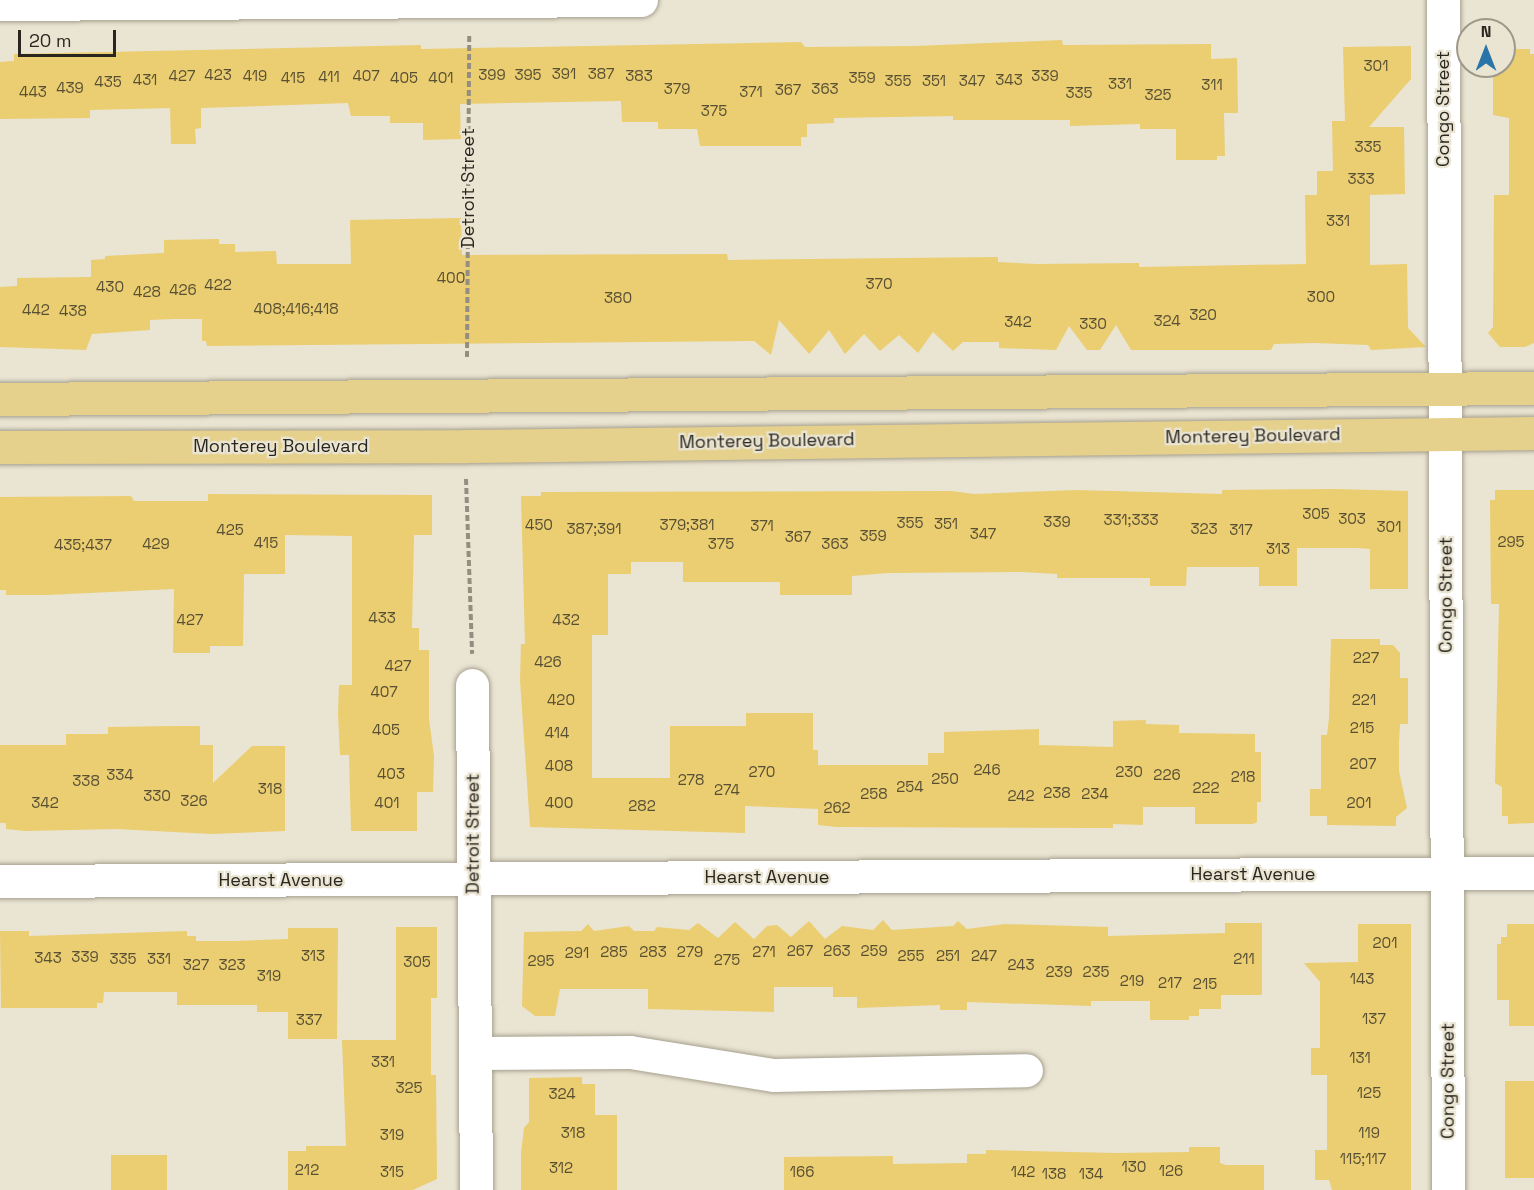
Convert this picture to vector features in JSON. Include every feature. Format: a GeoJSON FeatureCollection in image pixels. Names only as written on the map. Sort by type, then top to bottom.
{"type":"FeatureCollection","features":[{"type":"Feature","properties":{"kind":"main road"},"geometry":{"type":"LineString","coordinates":[[0,399],[1534,388]]}},
{"type":"Feature","properties":{"kind":"main road","name":"Monterey Boulevard"},"geometry":{"type":"LineString","coordinates":[[0,447],[1534,433]]}},
{"type":"Feature","properties":{"kind":"street"},"geometry":{"type":"LineString","coordinates":[[0,4],[469,11],[641,0]]}},
{"type":"Feature","properties":{"kind":"street","name":"Congo Street"},"geometry":{"type":"LineString","coordinates":[[1443,0],[1448,1190]]}},
{"type":"Feature","properties":{"kind":"street","name":"Detroit Street"},"geometry":{"type":"LineString","coordinates":[[472,685],[476,1190]]}},
{"type":"Feature","properties":{"kind":"street","name":"Hearst Avenue"},"geometry":{"type":"LineString","coordinates":[[0,881],[1534,873]]}},
{"type":"Feature","properties":{"kind":"street"},"geometry":{"type":"LineString","coordinates":[[475,1053],[630,1052],[773,1075],[1026,1070]]}},
{"type":"Feature","properties":{"kind":"path","name":"Detroit Street"},"geometry":{"type":"LineString","coordinates":[[467,357],[469,11]]}},
{"type":"Feature","properties":{"kind":"path"},"geometry":{"type":"LineString","coordinates":[[466,478],[472,685]]}},
{"type":"Feature","properties":{"kind":"building"},"geometry":{"type":"Polygon","coordinates":[[[1062,40],[1063,45],[1211,44],[1211,59],[1237,58],[1238,113],[1224,113],[1225,156],[1217,156],[1217,160],[1176,160],[1176,129],[1140,129],[1140,124],[1070,126],[1070,120],[953,120],[953,116],[834,118],[834,123],[807,124],[807,137],[801,137],[801,146],[700,146],[697,129],[658,129],[658,122],[622,122],[621,101],[460,104],[461,139],[423,140],[423,123],[390,123],[390,116],[351,116],[348,103],[201,108],[201,128],[195,129],[196,144],[171,144],[170,108],[90,110],[90,118],[0,119],[0,62],[14,61],[14,54],[421,45],[421,49],[801,42],[805,47],[915,46],[1062,40]]]}},
{"type":"Feature","properties":{"kind":"building"},"geometry":{"type":"Polygon","coordinates":[[[1411,46],[1411,79],[1369,127],[1404,127],[1405,194],[1370,195],[1370,265],[1407,264],[1408,328],[1426,347],[1371,350],[1368,345],[1315,343],[1274,344],[1271,350],[1131,350],[1116,325],[1100,350],[1087,350],[1069,326],[1056,350],[999,348],[999,342],[963,342],[953,351],[933,332],[918,353],[899,335],[880,351],[864,334],[845,354],[829,330],[809,354],[779,320],[771,355],[754,341],[207,346],[206,341],[202,341],[202,319],[174,319],[150,320],[150,330],[92,334],[86,350],[0,347],[0,287],[17,286],[17,278],[91,277],[91,260],[105,259],[105,256],[164,253],[164,240],[219,239],[219,244],[235,244],[235,252],[276,251],[277,264],[351,264],[350,220],[461,218],[462,255],[727,254],[728,260],[998,257],[998,262],[1139,263],[1139,267],[1306,264],[1305,195],[1317,195],[1317,171],[1333,171],[1332,121],[1345,121],[1343,47],[1411,46]]]}},
{"type":"Feature","properties":{"kind":"building"},"geometry":{"type":"Polygon","coordinates":[[[1516,49],[1530,49],[1530,54],[1534,54],[1534,343],[1525,347],[1500,347],[1488,333],[1493,327],[1494,195],[1509,195],[1509,118],[1493,115],[1493,78],[1516,78],[1516,49]]]}},
{"type":"Feature","properties":{"kind":"building"},"geometry":{"type":"Polygon","coordinates":[[[1076,490],[1222,494],[1222,490],[1408,491],[1408,589],[1370,589],[1370,549],[1358,548],[1297,548],[1297,586],[1259,586],[1259,567],[1187,567],[1186,586],[1150,586],[1150,578],[1057,578],[1057,574],[1021,572],[888,573],[852,576],[852,595],[780,595],[780,582],[683,582],[683,562],[631,562],[631,574],[608,574],[608,635],[592,635],[592,778],[670,778],[670,726],[746,726],[746,713],[813,713],[813,750],[818,750],[818,765],[928,765],[928,753],[944,753],[944,732],[1039,729],[1039,745],[1113,747],[1113,721],[1146,720],[1146,724],[1179,725],[1179,733],[1255,734],[1255,752],[1261,752],[1261,802],[1257,802],[1257,822],[1253,824],[1195,824],[1195,807],[1143,807],[1143,825],[1113,824],[1113,828],[836,827],[818,825],[818,809],[745,806],[745,833],[530,827],[520,680],[521,644],[525,644],[521,496],[541,496],[541,492],[952,491],[974,494],[1076,490]]]}},
{"type":"Feature","properties":{"kind":"building"},"geometry":{"type":"Polygon","coordinates":[[[1495,490],[1534,490],[1534,823],[1508,824],[1508,816],[1502,816],[1502,787],[1495,783],[1499,604],[1491,604],[1490,500],[1495,500],[1495,490]]]}},
{"type":"Feature","properties":{"kind":"building"},"geometry":{"type":"Polygon","coordinates":[[[208,494],[432,495],[432,535],[414,535],[412,628],[419,628],[419,650],[429,650],[429,719],[434,756],[433,792],[417,792],[417,831],[351,831],[349,755],[340,755],[338,713],[339,685],[352,685],[352,536],[285,535],[285,574],[244,574],[243,646],[210,646],[210,653],[173,653],[174,589],[47,595],[6,595],[6,590],[0,590],[0,497],[131,496],[134,501],[208,501],[208,494]]]}},
{"type":"Feature","properties":{"kind":"building"},"geometry":{"type":"Polygon","coordinates":[[[1331,639],[1380,639],[1380,645],[1393,645],[1400,653],[1400,678],[1408,678],[1408,724],[1400,724],[1399,743],[1399,771],[1407,808],[1396,817],[1396,826],[1327,825],[1327,816],[1310,816],[1310,789],[1321,789],[1321,735],[1327,735],[1329,718],[1331,639]]]}},
{"type":"Feature","properties":{"kind":"building"},"geometry":{"type":"Polygon","coordinates":[[[200,726],[200,745],[213,745],[213,783],[252,746],[285,746],[285,831],[212,834],[116,829],[25,831],[6,829],[6,823],[0,823],[0,745],[66,745],[66,734],[108,734],[108,727],[200,726]]]}},
{"type":"Feature","properties":{"kind":"building"},"geometry":{"type":"Polygon","coordinates":[[[883,920],[892,930],[953,926],[958,921],[967,929],[1005,924],[1108,927],[1108,936],[1225,933],[1225,923],[1262,923],[1262,995],[1221,995],[1221,1009],[1199,1009],[1199,1016],[1189,1016],[1189,1020],[1150,1020],[1150,1001],[1091,1001],[1091,1006],[967,1002],[967,1010],[940,1010],[940,1005],[857,1008],[857,997],[833,997],[833,987],[774,987],[774,1012],[648,1009],[648,989],[560,989],[555,1016],[535,1016],[522,1006],[524,932],[581,931],[588,924],[594,931],[629,926],[634,931],[654,931],[657,927],[689,930],[698,923],[718,938],[735,922],[754,939],[767,926],[777,925],[791,937],[809,921],[825,939],[842,926],[873,930],[883,920]]]}},
{"type":"Feature","properties":{"kind":"building"},"geometry":{"type":"Polygon","coordinates":[[[1358,924],[1411,924],[1411,1190],[1332,1190],[1329,1180],[1315,1180],[1315,1150],[1327,1150],[1327,1075],[1311,1075],[1311,1048],[1320,1048],[1320,982],[1304,963],[1358,962],[1358,924]]]}},
{"type":"Feature","properties":{"kind":"building"},"geometry":{"type":"Polygon","coordinates":[[[1507,924],[1534,924],[1534,1026],[1509,1026],[1509,1000],[1497,1000],[1497,944],[1501,944],[1501,937],[1507,937],[1507,924]]]}},
{"type":"Feature","properties":{"kind":"building"},"geometry":{"type":"Polygon","coordinates":[[[396,927],[437,927],[437,998],[431,998],[431,1075],[436,1075],[437,1179],[413,1190],[288,1190],[288,1151],[306,1151],[306,1146],[346,1146],[342,1040],[396,1040],[396,927]]]}},
{"type":"Feature","properties":{"kind":"building"},"geometry":{"type":"Polygon","coordinates":[[[288,928],[338,928],[337,1039],[288,1039],[288,1012],[257,1012],[257,1005],[177,1005],[177,992],[104,992],[103,1003],[97,1003],[97,1008],[1,1008],[0,931],[29,931],[29,936],[187,931],[187,936],[196,936],[196,941],[234,941],[288,939],[288,928]]]}},
{"type":"Feature","properties":{"kind":"building"},"geometry":{"type":"Polygon","coordinates":[[[582,1077],[582,1084],[595,1084],[595,1115],[617,1115],[617,1190],[521,1190],[521,1153],[524,1128],[529,1122],[529,1078],[582,1077]]]}},
{"type":"Feature","properties":{"kind":"building"},"geometry":{"type":"Polygon","coordinates":[[[1505,1081],[1534,1081],[1534,1178],[1505,1178],[1505,1081]]]}},
{"type":"Feature","properties":{"kind":"building"},"geometry":{"type":"Polygon","coordinates":[[[1189,1147],[1220,1147],[1220,1163],[1226,1165],[1264,1165],[1264,1190],[784,1190],[784,1157],[893,1156],[893,1164],[967,1163],[967,1154],[986,1154],[986,1150],[1189,1152],[1189,1147]]]}},
{"type":"Feature","properties":{"kind":"building"},"geometry":{"type":"Polygon","coordinates":[[[111,1155],[167,1155],[167,1190],[111,1190],[111,1155]]]}}]}
